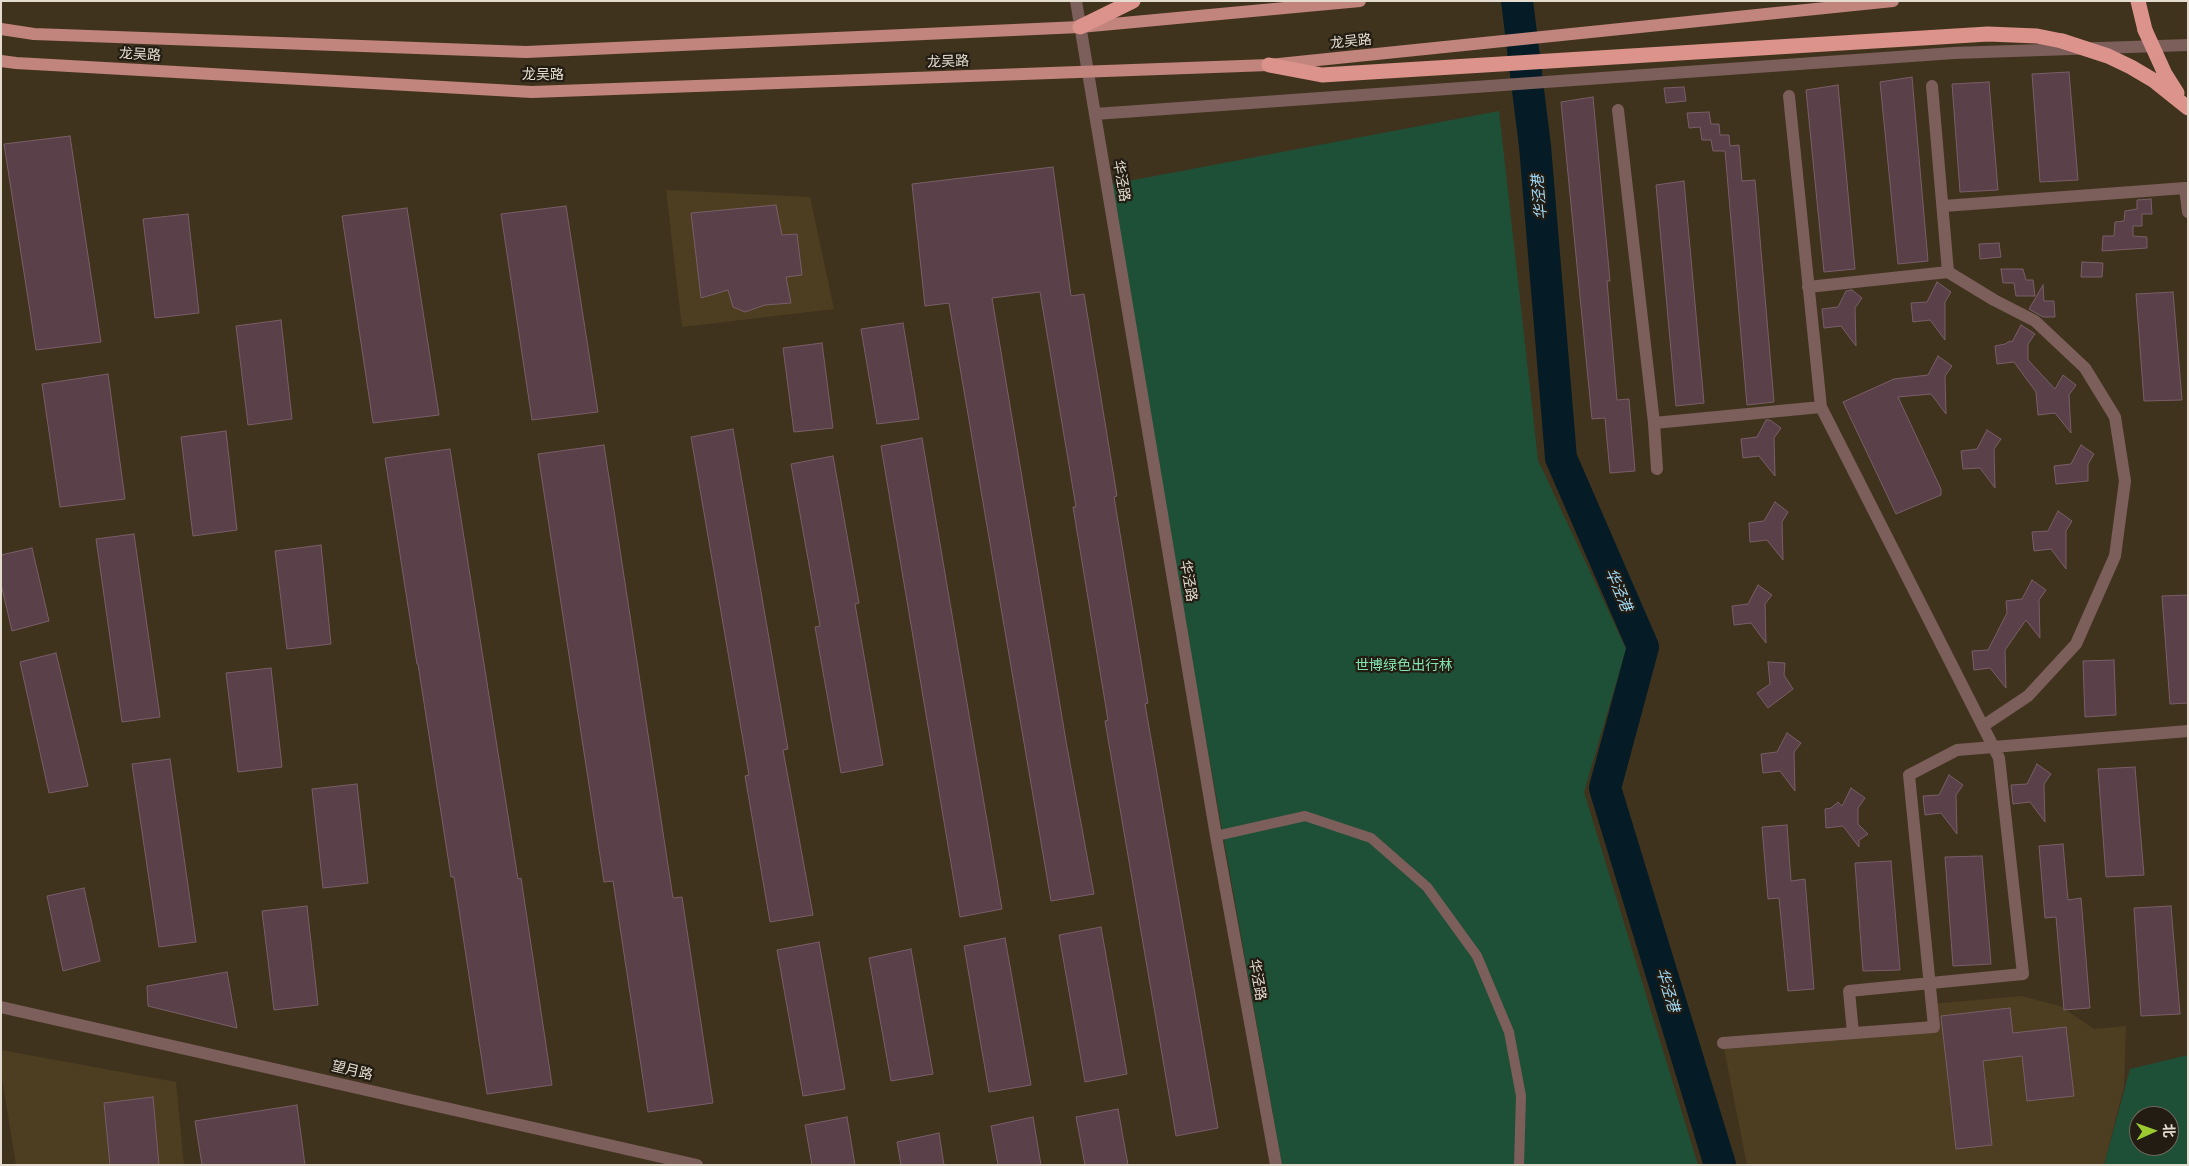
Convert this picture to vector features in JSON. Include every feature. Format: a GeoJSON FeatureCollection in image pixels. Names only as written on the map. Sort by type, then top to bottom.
{"type":"FeatureCollection","features":[{"type":"Feature","properties":{"kind":"highway"},"geometry":{"type":"LineString","coordinates":[[1080,27],[1132,1]]}},
{"type":"Feature","properties":{"kind":"highway"},"geometry":{"type":"LineString","coordinates":[[2138,1],[2145,30],[2154,52],[2165,74],[2188,107]]}},
{"type":"Feature","properties":{"kind":"highway"},"geometry":{"type":"LineString","coordinates":[[1269,65],[1322,75],[1969,35],[2013,34],[2062,41],[2108,56],[2153,80],[2188,107]]}},
{"type":"Feature","properties":{"kind":"main road","name":"龙吴路"},"geometry":{"type":"LineString","coordinates":[[1,29],[34,34],[526,52],[1080,27],[1360,1]]}},
{"type":"Feature","properties":{"kind":"main road","name":"龙吴路"},"geometry":{"type":"LineString","coordinates":[[1,61],[532,92],[1269,65],[1893,1]]}},
{"type":"Feature","properties":{"kind":"street","name":"华泾路"},"geometry":{"type":"LineString","coordinates":[[1076,1],[1216,836],[1276,1165]]}},
{"type":"Feature","properties":{"kind":"street"},"geometry":{"type":"LineString","coordinates":[[1094,114],[1954,53],[2188,45]]}},
{"type":"Feature","properties":{"kind":"street"},"geometry":{"type":"LineString","coordinates":[[1932,86],[1944,206],[1948,272]]}},
{"type":"Feature","properties":{"kind":"street"},"geometry":{"type":"LineString","coordinates":[[1789,96],[1821,407],[1999,758],[2023,974],[1849,991],[1853,1033]]}},
{"type":"Feature","properties":{"kind":"street"},"geometry":{"type":"LineString","coordinates":[[1618,110],[1654,422],[1657,469]]}},
{"type":"Feature","properties":{"kind":"street"},"geometry":{"type":"LineString","coordinates":[[1944,206],[2186,188],[2188,212]]}},
{"type":"Feature","properties":{"kind":"street"},"geometry":{"type":"LineString","coordinates":[[1808,286],[1948,272],[1994,300],[2035,321],[2085,368],[2115,417],[2126,482],[2115,556],[2076,644],[2028,696],[1983,726]]}},
{"type":"Feature","properties":{"kind":"street"},"geometry":{"type":"LineString","coordinates":[[1654,422],[1821,407]]}},
{"type":"Feature","properties":{"kind":"street"},"geometry":{"type":"LineString","coordinates":[[1723,1043],[1934,1027],[1909,775],[1957,750],[2188,731]]}},
{"type":"Feature","properties":{"kind":"street","name":"望月路"},"geometry":{"type":"LineString","coordinates":[[1,1007],[697,1165]]}},
{"type":"Feature","properties":{"kind":"lane"},"geometry":{"type":"LineString","coordinates":[[1216,836],[1305,816],[1370,838],[1427,886],[1477,956],[1509,1032],[1521,1096],[1519,1165]]}},
{"type":"Feature","properties":{"kind":"shaded area"},"geometry":{"type":"Polygon","coordinates":[[[666,190],[810,197],[834,309],[682,327],[666,190]]]}},
{"type":"Feature","properties":{"kind":"shaded area"},"geometry":{"type":"Polygon","coordinates":[[[2021,996],[2060,1006],[2094,1029],[2126,1026],[2124,1086],[2104,1165],[1747,1165],[1723,1043],[1934,1027],[1932,1004],[2021,996]]]}},
{"type":"Feature","properties":{"kind":"shaded area"},"geometry":{"type":"Polygon","coordinates":[[[1,1050],[176,1082],[184,1165],[16,1165],[1,1072],[1,1050]]]}},
{"type":"Feature","properties":{"kind":"green space","name":"世博绿色出行林"},"geometry":{"type":"Polygon","coordinates":[[[1499,111],[1538,460],[1626,649],[1584,792],[1698,1165],[1282,1165],[1107,185],[1499,111]]]}},
{"type":"Feature","properties":{"kind":"green space"},"geometry":{"type":"Polygon","coordinates":[[[2188,1055],[2188,1165],[2104,1165],[2130,1069],[2188,1055]]]}},
{"type":"Feature","properties":{"kind":"building"},"geometry":{"type":"Polygon","coordinates":[[[2069,72],[2078,180],[2040,182],[2032,74],[2069,72]]]}},
{"type":"Feature","properties":{"kind":"building"},"geometry":{"type":"Polygon","coordinates":[[[1912,77],[1928,261],[1898,264],[1880,82],[1912,77]]]}},
{"type":"Feature","properties":{"kind":"building"},"geometry":{"type":"Polygon","coordinates":[[[1989,82],[1998,190],[1960,192],[1952,84],[1989,82]]]}},
{"type":"Feature","properties":{"kind":"building"},"geometry":{"type":"Polygon","coordinates":[[[1838,85],[1855,269],[1824,272],[1806,90],[1838,85]]]}},
{"type":"Feature","properties":{"kind":"building"},"geometry":{"type":"Polygon","coordinates":[[[1684,87],[1686,101],[1666,103],[1664,88],[1684,87]]]}},
{"type":"Feature","properties":{"kind":"building"},"geometry":{"type":"Polygon","coordinates":[[[1593,97],[1610,281],[1607,281],[1617,400],[1629,399],[1635,471],[1610,473],[1605,418],[1592,419],[1561,102],[1593,97]]]}},
{"type":"Feature","properties":{"kind":"building"},"geometry":{"type":"Polygon","coordinates":[[[1709,112],[1711,124],[1719,124],[1720,135],[1729,135],[1730,146],[1739,145],[1742,181],[1755,180],[1774,402],[1747,405],[1725,151],[1713,151],[1711,140],[1702,140],[1700,127],[1689,128],[1687,113],[1709,112]]]}},
{"type":"Feature","properties":{"kind":"building"},"geometry":{"type":"Polygon","coordinates":[[[70,136],[101,342],[36,350],[4,144],[70,136]]]}},
{"type":"Feature","properties":{"kind":"building"},"geometry":{"type":"Polygon","coordinates":[[[1053,167],[1071,296],[1084,294],[1117,496],[1114,497],[1148,703],[1145,704],[1218,1128],[1176,1136],[1105,721],[1108,720],[1073,507],[1076,507],[1040,292],[992,298],[1067,747],[1094,894],[1051,901],[949,303],[925,306],[912,184],[1053,167]]]}},
{"type":"Feature","properties":{"kind":"building"},"geometry":{"type":"Polygon","coordinates":[[[1684,181],[1704,403],[1676,406],[1656,185],[1684,181]]]}},
{"type":"Feature","properties":{"kind":"building"},"geometry":{"type":"Polygon","coordinates":[[[2151,199],[2152,214],[2142,214],[2142,226],[2133,226],[2133,236],[2147,237],[2147,248],[2102,251],[2103,236],[2114,236],[2115,222],[2124,221],[2125,211],[2137,209],[2137,200],[2151,199]]]}},
{"type":"Feature","properties":{"kind":"building"},"geometry":{"type":"Polygon","coordinates":[[[776,205],[782,235],[797,234],[802,275],[786,277],[791,303],[765,305],[745,312],[733,307],[728,290],[701,298],[691,213],[776,205]]]}},
{"type":"Feature","properties":{"kind":"building"},"geometry":{"type":"Polygon","coordinates":[[[566,206],[598,412],[532,420],[501,214],[566,206]]]}},
{"type":"Feature","properties":{"kind":"building"},"geometry":{"type":"Polygon","coordinates":[[[407,208],[439,415],[373,423],[342,216],[407,208]]]}},
{"type":"Feature","properties":{"kind":"building"},"geometry":{"type":"Polygon","coordinates":[[[188,214],[199,313],[155,318],[143,219],[188,214]]]}},
{"type":"Feature","properties":{"kind":"building"},"geometry":{"type":"Polygon","coordinates":[[[1999,243],[2001,257],[1980,259],[1979,244],[1999,243]]]}},
{"type":"Feature","properties":{"kind":"building"},"geometry":{"type":"Polygon","coordinates":[[[2082,262],[2103,263],[2102,277],[2081,277],[2082,262]]]}},
{"type":"Feature","properties":{"kind":"building"},"geometry":{"type":"Polygon","coordinates":[[[2001,269],[2023,269],[2026,280],[2033,280],[2035,296],[2016,296],[2014,283],[2003,283],[2001,269]]]}},
{"type":"Feature","properties":{"kind":"building"},"geometry":{"type":"Polygon","coordinates":[[[1937,282],[1951,292],[1945,302],[1945,340],[1930,320],[1913,322],[1911,303],[1927,302],[1937,282]]]}},
{"type":"Feature","properties":{"kind":"building"},"geometry":{"type":"Polygon","coordinates":[[[2043,285],[2044,301],[2054,301],[2055,317],[2043,317],[2029,309],[2043,285]]]}},
{"type":"Feature","properties":{"kind":"building"},"geometry":{"type":"Polygon","coordinates":[[[1852,290],[1862,298],[1855,308],[1856,346],[1841,326],[1824,328],[1822,309],[1838,307],[1846,291],[1852,290]]]}},
{"type":"Feature","properties":{"kind":"building"},"geometry":{"type":"Polygon","coordinates":[[[2173,292],[2182,400],[2144,401],[2136,294],[2173,292]]]}},
{"type":"Feature","properties":{"kind":"building"},"geometry":{"type":"Polygon","coordinates":[[[281,320],[292,419],[248,425],[236,326],[281,320]]]}},
{"type":"Feature","properties":{"kind":"building"},"geometry":{"type":"Polygon","coordinates":[[[903,323],[919,419],[877,424],[861,329],[903,323]]]}},
{"type":"Feature","properties":{"kind":"building"},"geometry":{"type":"Polygon","coordinates":[[[2021,325],[2035,334],[2028,344],[2028,360],[2055,389],[2063,375],[2076,385],[2069,395],[2071,433],[2055,413],[2038,415],[2036,392],[2014,362],[1997,364],[1995,346],[2012,342],[2021,325]]]}},
{"type":"Feature","properties":{"kind":"building"},"geometry":{"type":"Polygon","coordinates":[[[822,343],[833,428],[794,432],[783,348],[822,343]]]}},
{"type":"Feature","properties":{"kind":"building"},"geometry":{"type":"Polygon","coordinates":[[[1938,356],[1952,366],[1945,376],[1946,414],[1931,394],[1898,397],[1941,489],[1941,495],[1896,514],[1843,402],[1894,379],[1928,375],[1938,356]]]}},
{"type":"Feature","properties":{"kind":"building"},"geometry":{"type":"Polygon","coordinates":[[[108,374],[125,499],[60,507],[42,384],[108,374]]]}},
{"type":"Feature","properties":{"kind":"building"},"geometry":{"type":"Polygon","coordinates":[[[1766,420],[1770,420],[1781,428],[1774,438],[1775,476],[1759,456],[1743,458],[1741,439],[1757,437],[1766,420]]]}},
{"type":"Feature","properties":{"kind":"building"},"geometry":{"type":"Polygon","coordinates":[[[733,429],[788,749],[783,750],[813,915],[770,922],[745,776],[749,775],[691,437],[733,429]]]}},
{"type":"Feature","properties":{"kind":"building"},"geometry":{"type":"Polygon","coordinates":[[[1987,430],[2001,439],[1994,449],[1995,488],[1980,468],[1963,469],[1961,451],[1977,449],[1987,430]]]}},
{"type":"Feature","properties":{"kind":"building"},"geometry":{"type":"Polygon","coordinates":[[[226,431],[237,530],[193,536],[181,437],[226,431]]]}},
{"type":"Feature","properties":{"kind":"building"},"geometry":{"type":"Polygon","coordinates":[[[922,438],[1002,909],[960,917],[881,446],[922,438]]]}},
{"type":"Feature","properties":{"kind":"building"},"geometry":{"type":"Polygon","coordinates":[[[604,445],[673,898],[682,897],[713,1103],[648,1112],[613,881],[604,882],[538,454],[604,445]]]}},
{"type":"Feature","properties":{"kind":"building"},"geometry":{"type":"Polygon","coordinates":[[[2081,445],[2094,454],[2088,464],[2088,481],[2056,484],[2054,466],[2071,464],[2081,445]]]}},
{"type":"Feature","properties":{"kind":"building"},"geometry":{"type":"Polygon","coordinates":[[[450,449],[518,879],[521,878],[552,1085],[487,1094],[454,877],[451,877],[385,458],[450,449]]]}},
{"type":"Feature","properties":{"kind":"building"},"geometry":{"type":"Polygon","coordinates":[[[833,456],[859,603],[855,604],[883,765],[841,773],[815,627],[820,626],[791,464],[833,456]]]}},
{"type":"Feature","properties":{"kind":"building"},"geometry":{"type":"Polygon","coordinates":[[[1775,502],[1788,512],[1782,522],[1783,560],[1767,540],[1750,542],[1749,523],[1764,521],[1775,502]]]}},
{"type":"Feature","properties":{"kind":"building"},"geometry":{"type":"Polygon","coordinates":[[[2058,511],[2072,521],[2066,531],[2066,569],[2051,549],[2034,551],[2032,532],[2048,531],[2058,511]]]}},
{"type":"Feature","properties":{"kind":"building"},"geometry":{"type":"Polygon","coordinates":[[[134,534],[160,717],[122,722],[96,539],[134,534]]]}},
{"type":"Feature","properties":{"kind":"building"},"geometry":{"type":"Polygon","coordinates":[[[321,545],[331,644],[287,649],[275,551],[321,545]]]}},
{"type":"Feature","properties":{"kind":"building"},"geometry":{"type":"Polygon","coordinates":[[[32,548],[49,621],[12,631],[1,584],[1,555],[32,548]]]}},
{"type":"Feature","properties":{"kind":"building"},"geometry":{"type":"Polygon","coordinates":[[[2032,580],[2046,590],[2039,600],[2040,638],[2026,620],[2005,650],[2006,688],[1990,668],[1974,670],[1972,651],[1988,650],[2007,613],[2006,601],[2022,599],[2032,580]]]}},
{"type":"Feature","properties":{"kind":"building"},"geometry":{"type":"Polygon","coordinates":[[[1758,585],[1772,595],[1765,604],[1766,643],[1751,623],[1734,625],[1732,606],[1748,604],[1758,585]]]}},
{"type":"Feature","properties":{"kind":"building"},"geometry":{"type":"Polygon","coordinates":[[[2188,595],[2188,703],[2170,704],[2162,596],[2188,595]]]}},
{"type":"Feature","properties":{"kind":"building"},"geometry":{"type":"Polygon","coordinates":[[[56,653],[88,786],[49,793],[20,662],[56,653]]]}},
{"type":"Feature","properties":{"kind":"building"},"geometry":{"type":"Polygon","coordinates":[[[2114,660],[2116,715],[2085,717],[2083,661],[2114,660]]]}},
{"type":"Feature","properties":{"kind":"building"},"geometry":{"type":"Polygon","coordinates":[[[1768,662],[1785,663],[1784,675],[1793,689],[1768,708],[1757,693],[1770,684],[1768,662]]]}},
{"type":"Feature","properties":{"kind":"building"},"geometry":{"type":"Polygon","coordinates":[[[271,668],[282,767],[238,772],[226,673],[271,668]]]}},
{"type":"Feature","properties":{"kind":"building"},"geometry":{"type":"Polygon","coordinates":[[[1787,733],[1801,743],[1794,752],[1795,791],[1780,771],[1763,773],[1761,754],[1777,752],[1787,733]]]}},
{"type":"Feature","properties":{"kind":"building"},"geometry":{"type":"Polygon","coordinates":[[[170,759],[196,942],[159,947],[132,764],[170,759]]]}},
{"type":"Feature","properties":{"kind":"building"},"geometry":{"type":"Polygon","coordinates":[[[2037,764],[2051,774],[2044,784],[2045,822],[2030,802],[2013,804],[2011,785],[2027,784],[2037,764]]]}},
{"type":"Feature","properties":{"kind":"building"},"geometry":{"type":"Polygon","coordinates":[[[2135,767],[2144,875],[2106,877],[2098,769],[2135,767]]]}},
{"type":"Feature","properties":{"kind":"building"},"geometry":{"type":"Polygon","coordinates":[[[1949,775],[1963,785],[1956,795],[1957,834],[1941,813],[1925,815],[1923,796],[1939,795],[1949,775]]]}},
{"type":"Feature","properties":{"kind":"building"},"geometry":{"type":"Polygon","coordinates":[[[357,784],[368,883],[323,888],[312,789],[357,784]]]}},
{"type":"Feature","properties":{"kind":"building"},"geometry":{"type":"Polygon","coordinates":[[[1851,788],[1865,798],[1858,808],[1858,824],[1868,834],[1859,840],[1859,847],[1843,826],[1826,828],[1825,809],[1831,808],[1838,802],[1842,806],[1851,788]]]}},
{"type":"Feature","properties":{"kind":"building"},"geometry":{"type":"Polygon","coordinates":[[[1787,825],[1791,881],[1805,879],[1814,989],[1788,991],[1779,898],[1768,899],[1762,827],[1787,825]]]}},
{"type":"Feature","properties":{"kind":"building"},"geometry":{"type":"Polygon","coordinates":[[[2063,844],[2068,900],[2081,898],[2090,1008],[2064,1010],[2056,917],[2045,918],[2039,846],[2063,844]]]}},
{"type":"Feature","properties":{"kind":"building"},"geometry":{"type":"Polygon","coordinates":[[[1982,856],[1991,964],[1953,966],[1945,857],[1982,856]]]}},
{"type":"Feature","properties":{"kind":"building"},"geometry":{"type":"Polygon","coordinates":[[[1891,861],[1900,970],[1863,971],[1855,863],[1891,861]]]}},
{"type":"Feature","properties":{"kind":"building"},"geometry":{"type":"Polygon","coordinates":[[[84,888],[100,961],[63,971],[47,896],[84,888]]]}},
{"type":"Feature","properties":{"kind":"building"},"geometry":{"type":"Polygon","coordinates":[[[307,906],[318,1005],[274,1010],[262,911],[307,906]]]}},
{"type":"Feature","properties":{"kind":"building"},"geometry":{"type":"Polygon","coordinates":[[[2171,906],[2180,1014],[2141,1016],[2134,908],[2171,906]]]}},
{"type":"Feature","properties":{"kind":"building"},"geometry":{"type":"Polygon","coordinates":[[[1101,927],[1127,1074],[1085,1082],[1059,935],[1101,927]]]}},
{"type":"Feature","properties":{"kind":"building"},"geometry":{"type":"Polygon","coordinates":[[[1005,938],[1031,1085],[989,1092],[964,946],[1005,938]]]}},
{"type":"Feature","properties":{"kind":"building"},"geometry":{"type":"Polygon","coordinates":[[[819,942],[845,1089],[803,1096],[777,950],[819,942]]]}},
{"type":"Feature","properties":{"kind":"building"},"geometry":{"type":"Polygon","coordinates":[[[911,949],[933,1074],[891,1081],[869,958],[911,949]]]}},
{"type":"Feature","properties":{"kind":"building"},"geometry":{"type":"Polygon","coordinates":[[[227,972],[237,1028],[148,1006],[147,986],[227,972]]]}},
{"type":"Feature","properties":{"kind":"building"},"geometry":{"type":"Polygon","coordinates":[[[2010,1008],[2013,1033],[2066,1027],[2074,1096],[2027,1101],[2022,1056],[1983,1061],[1992,1145],[1956,1149],[1941,1016],[2010,1008]]]}},
{"type":"Feature","properties":{"kind":"building"},"geometry":{"type":"Polygon","coordinates":[[[153,1097],[159,1165],[110,1165],[104,1103],[153,1097]]]}},
{"type":"Feature","properties":{"kind":"building"},"geometry":{"type":"Polygon","coordinates":[[[297,1105],[305,1165],[202,1165],[195,1121],[297,1105]]]}},
{"type":"Feature","properties":{"kind":"building"},"geometry":{"type":"Polygon","coordinates":[[[1118,1109],[1128,1165],[1085,1165],[1076,1117],[1118,1109]]]}},
{"type":"Feature","properties":{"kind":"building"},"geometry":{"type":"Polygon","coordinates":[[[847,1117],[855,1165],[812,1165],[805,1125],[847,1117]]]}},
{"type":"Feature","properties":{"kind":"building"},"geometry":{"type":"Polygon","coordinates":[[[1033,1117],[1041,1165],[998,1165],[991,1126],[1033,1117]]]}},
{"type":"Feature","properties":{"kind":"building"},"geometry":{"type":"Polygon","coordinates":[[[939,1133],[944,1165],[901,1165],[897,1142],[939,1133]]]}},
{"type":"Feature","properties":{"kind":"waterway","name":"华泾港"},"geometry":{"type":"LineString","coordinates":[[1517,1],[1535,146],[1561,458],[1643,647],[1605,788],[1720,1165]]}}]}
